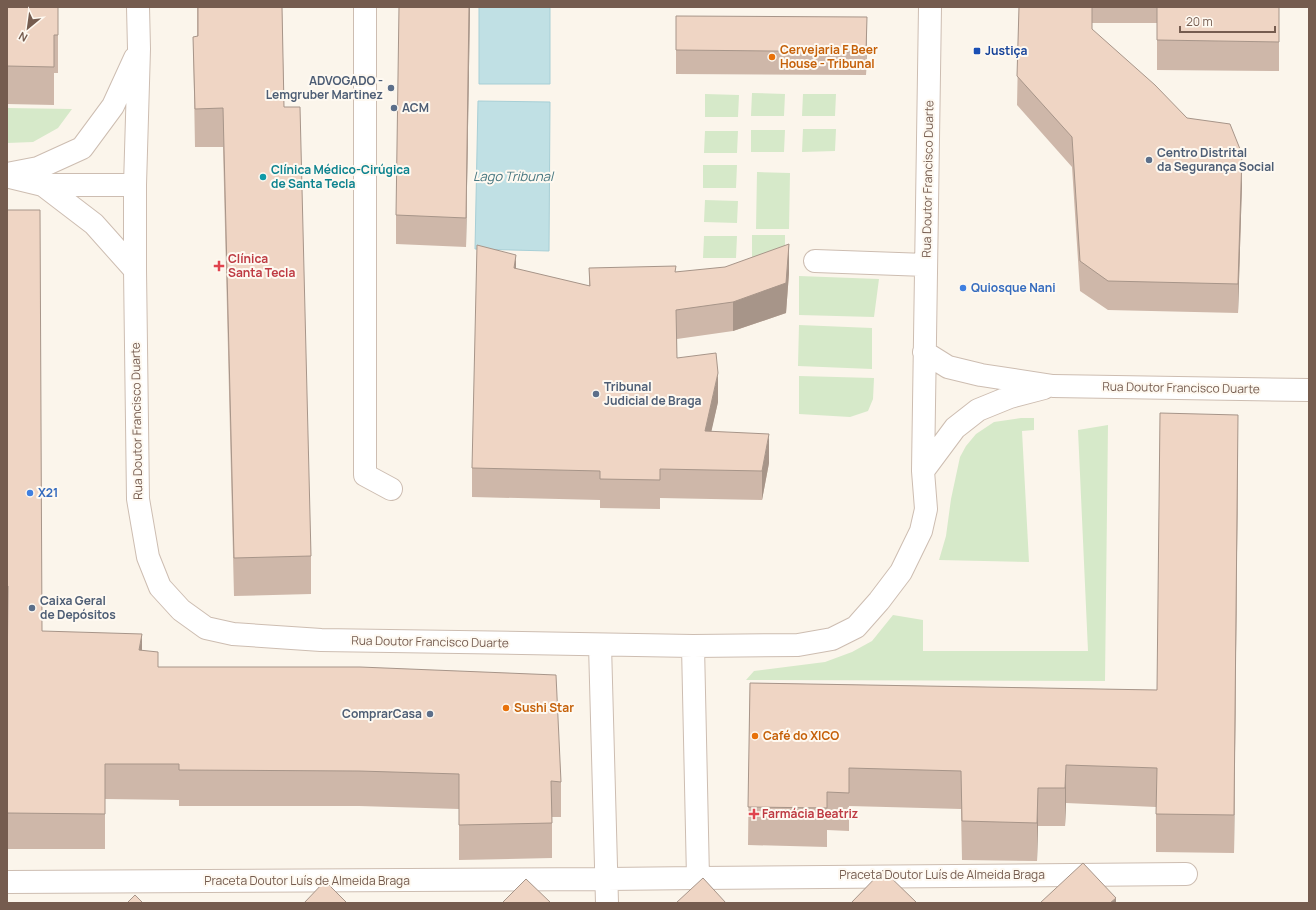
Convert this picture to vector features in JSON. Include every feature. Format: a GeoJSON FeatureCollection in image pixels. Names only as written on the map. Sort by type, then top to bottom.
{"type":"FeatureCollection","features":[{"type":"Feature","properties":{"kind":"street","name":"Rua Doutor Francisco Duarte"},"geometry":{"type":"LineString","coordinates":[[138,7],[139,49],[135,185],[138,500],[148,557],[160,587],[181,610],[206,628],[233,634],[321,640],[693,646],[798,645],[832,639],[856,627],[880,602],[901,572],[921,531],[926,509],[923,471],[930,7]]}},
{"type":"Feature","properties":{"kind":"street"},"geometry":{"type":"LineString","coordinates":[[365,7],[365,475],[391,489]]}},
{"type":"Feature","properties":{"kind":"street"},"geometry":{"type":"LineString","coordinates":[[7,175],[38,168],[82,148],[114,106],[139,49]]}},
{"type":"Feature","properties":{"kind":"street"},"geometry":{"type":"LineString","coordinates":[[7,175],[43,185],[135,185]]}},
{"type":"Feature","properties":{"kind":"street"},"geometry":{"type":"LineString","coordinates":[[43,185],[94,224],[135,270]]}},
{"type":"Feature","properties":{"kind":"street"},"geometry":{"type":"LineString","coordinates":[[815,261],[926,265]]}},
{"type":"Feature","properties":{"kind":"street","name":"Rua Doutor Francisco Duarte"},"geometry":{"type":"LineString","coordinates":[[924,352],[948,367],[981,375],[1053,386],[1309,390]]}},
{"type":"Feature","properties":{"kind":"street","name":"Rua Doutor Francisco Duarte"},"geometry":{"type":"LineString","coordinates":[[923,471],[956,428],[978,410],[1010,397],[1053,386]]}},
{"type":"Feature","properties":{"kind":"street"},"geometry":{"type":"LineString","coordinates":[[600,644],[607,903]]}},
{"type":"Feature","properties":{"kind":"street"},"geometry":{"type":"LineString","coordinates":[[693,646],[698,878]]}},
{"type":"Feature","properties":{"kind":"street","name":"Praceta Doutor Luís de Almeida Braga"},"geometry":{"type":"LineString","coordinates":[[7,882],[1186,874]]}},
{"type":"Feature","properties":{"kind":"green space"},"geometry":{"type":"Polygon","coordinates":[[[752,93],[785,94],[784,116],[751,116],[752,93]]]}},
{"type":"Feature","properties":{"kind":"green space"},"geometry":{"type":"Polygon","coordinates":[[[705,94],[739,95],[738,117],[705,117],[705,94]]]}},
{"type":"Feature","properties":{"kind":"green space"},"geometry":{"type":"Polygon","coordinates":[[[803,94],[836,94],[835,116],[802,116],[803,94]]]}},
{"type":"Feature","properties":{"kind":"green space"},"geometry":{"type":"Polygon","coordinates":[[[7,108],[72,109],[58,128],[33,142],[7,143],[7,108]]]}},
{"type":"Feature","properties":{"kind":"green space"},"geometry":{"type":"Polygon","coordinates":[[[803,129],[836,129],[835,151],[802,152],[803,129]]]}},
{"type":"Feature","properties":{"kind":"green space"},"geometry":{"type":"Polygon","coordinates":[[[751,130],[785,130],[784,152],[751,152],[751,130]]]}},
{"type":"Feature","properties":{"kind":"green space"},"geometry":{"type":"Polygon","coordinates":[[[705,131],[738,131],[737,153],[704,153],[705,131]]]}},
{"type":"Feature","properties":{"kind":"green space"},"geometry":{"type":"Polygon","coordinates":[[[703,165],[737,165],[736,188],[703,188],[703,165]]]}},
{"type":"Feature","properties":{"kind":"green space"},"geometry":{"type":"Polygon","coordinates":[[[757,172],[790,173],[789,229],[756,229],[757,172]]]}},
{"type":"Feature","properties":{"kind":"green space"},"geometry":{"type":"Polygon","coordinates":[[[705,200],[738,201],[737,223],[704,222],[705,200]]]}},
{"type":"Feature","properties":{"kind":"green space"},"geometry":{"type":"Polygon","coordinates":[[[752,235],[785,235],[785,257],[752,257],[752,235]]]}},
{"type":"Feature","properties":{"kind":"green space"},"geometry":{"type":"Polygon","coordinates":[[[704,236],[737,236],[736,258],[703,258],[704,236]]]}},
{"type":"Feature","properties":{"kind":"green space"},"geometry":{"type":"Polygon","coordinates":[[[799,276],[879,279],[874,317],[799,315],[799,276]]]}},
{"type":"Feature","properties":{"kind":"green space"},"geometry":{"type":"Polygon","coordinates":[[[799,325],[872,328],[872,369],[798,366],[799,325]]]}},
{"type":"Feature","properties":{"kind":"green space"},"geometry":{"type":"Polygon","coordinates":[[[799,376],[874,378],[873,399],[868,411],[850,417],[799,414],[799,376]]]}},
{"type":"Feature","properties":{"kind":"green space"},"geometry":{"type":"Polygon","coordinates":[[[1021,418],[1034,418],[1034,430],[1022,431],[1029,562],[939,560],[946,536],[951,499],[960,457],[966,446],[976,434],[994,422],[1021,418]]]}},
{"type":"Feature","properties":{"kind":"green space"},"geometry":{"type":"Polygon","coordinates":[[[1108,425],[1105,681],[746,680],[754,671],[825,662],[852,652],[872,641],[893,615],[923,620],[923,651],[1088,651],[1078,430],[1108,425]]]}},
{"type":"Feature","properties":{"kind":"water"},"geometry":{"type":"Polygon","coordinates":[[[479,7],[550,7],[550,84],[479,84],[479,7]]]}},
{"type":"Feature","properties":{"kind":"water","name":"Lago Tribunal"},"geometry":{"type":"Polygon","coordinates":[[[478,101],[550,102],[549,251],[475,249],[478,101]]]}},
{"type":"Feature","properties":{"kind":"building"},"geometry":{"type":"Polygon","coordinates":[[[7,7],[58,7],[58,35],[54,35],[54,67],[7,66],[7,7]]]}},
{"type":"Feature","properties":{"kind":"building"},"geometry":{"type":"Polygon","coordinates":[[[198,7],[282,7],[284,107],[300,107],[311,556],[234,558],[223,108],[195,109],[193,37],[198,36],[198,7]]]}},
{"type":"Feature","properties":{"kind":"building"},"geometry":{"type":"Polygon","coordinates":[[[399,7],[469,7],[466,218],[396,215],[399,7]]]}},
{"type":"Feature","properties":{"kind":"building","name":"Centro Distrital da Segurança Social"},"geometry":{"type":"Polygon","coordinates":[[[1019,7],[1092,7],[1092,29],[1155,85],[1187,118],[1230,124],[1242,154],[1238,284],[1108,281],[1080,261],[1072,137],[1017,76],[1019,7]]]}},
{"type":"Feature","properties":{"kind":"building"},"geometry":{"type":"Polygon","coordinates":[[[1157,7],[1279,7],[1279,42],[1157,40],[1157,7]]]}},
{"type":"Feature","properties":{"kind":"building"},"geometry":{"type":"Polygon","coordinates":[[[676,16],[867,17],[866,52],[676,50],[676,16]]]}},
{"type":"Feature","properties":{"kind":"building"},"geometry":{"type":"Polygon","coordinates":[[[7,210],[40,210],[42,631],[142,634],[139,650],[158,652],[158,667],[360,667],[556,675],[561,782],[551,781],[552,823],[459,825],[459,774],[359,771],[179,770],[179,764],[105,764],[105,814],[7,813],[7,210]]]}},
{"type":"Feature","properties":{"kind":"building","name":"Tribunal Judicial de Braga"},"geometry":{"type":"Polygon","coordinates":[[[789,244],[786,283],[733,302],[676,310],[677,358],[716,353],[718,373],[705,431],[769,434],[762,471],[660,469],[660,480],[600,479],[600,471],[472,468],[477,245],[516,255],[514,268],[590,286],[589,268],[676,266],[675,272],[725,267],[789,244]]]}},
{"type":"Feature","properties":{"kind":"building"},"geometry":{"type":"Polygon","coordinates":[[[1160,413],[1238,415],[1234,815],[1156,814],[1157,768],[1066,765],[1065,788],[1038,788],[1037,823],[962,821],[961,771],[849,768],[849,793],[827,792],[827,808],[748,807],[750,683],[1157,690],[1160,413]]]}},
{"type":"Feature","properties":{"kind":"building"},"geometry":{"type":"Polygon","coordinates":[[[1083,863],[1116,898],[1110,903],[1040,903],[1083,863]]]}},
{"type":"Feature","properties":{"kind":"building"},"geometry":{"type":"Polygon","coordinates":[[[883,870],[917,903],[851,903],[883,870]]]}},
{"type":"Feature","properties":{"kind":"building"},"geometry":{"type":"Polygon","coordinates":[[[703,878],[726,903],[676,903],[703,878]]]}},
{"type":"Feature","properties":{"kind":"building"},"geometry":{"type":"Polygon","coordinates":[[[526,879],[551,903],[502,903],[526,879]]]}},
{"type":"Feature","properties":{"kind":"building"},"geometry":{"type":"Polygon","coordinates":[[[325,881],[347,903],[304,903],[325,881]]]}},
{"type":"Feature","properties":{"kind":"building"},"geometry":{"type":"Polygon","coordinates":[[[135,895],[143,903],[127,903],[135,895]]]}},
{"type":"Feature","properties":{"kind":"place","name":"Justiça"},"geometry":{"type":"Point","coordinates":[977,51]}},
{"type":"Feature","properties":{"kind":"place","name":"Cervejaria F Beer House - Tribunal"},"geometry":{"type":"Point","coordinates":[772,57]}},
{"type":"Feature","properties":{"kind":"place","name":"ADVOGADO - Lemgruber Martinez"},"geometry":{"type":"Point","coordinates":[391,88]}},
{"type":"Feature","properties":{"kind":"place","name":"ACM"},"geometry":{"type":"Point","coordinates":[394,108]}},
{"type":"Feature","properties":{"kind":"place","name":"Centro Distrital da Segurança Social"},"geometry":{"type":"Point","coordinates":[1149,160]}},
{"type":"Feature","properties":{"kind":"place","name":"Clínica Médico-Cirúgica de Santa Tecla"},"geometry":{"type":"Point","coordinates":[263,177]}},
{"type":"Feature","properties":{"kind":"place","name":"Clínica Santa Tecla"},"geometry":{"type":"Point","coordinates":[219,266]}},
{"type":"Feature","properties":{"kind":"place","name":"Quiosque Nani"},"geometry":{"type":"Point","coordinates":[963,288]}},
{"type":"Feature","properties":{"kind":"place","name":"Tribunal Judicial de Braga"},"geometry":{"type":"Point","coordinates":[596,394]}},
{"type":"Feature","properties":{"kind":"place","name":"X21"},"geometry":{"type":"Point","coordinates":[30,493]}},
{"type":"Feature","properties":{"kind":"place","name":"Caixa Geral de Depósitos"},"geometry":{"type":"Point","coordinates":[32,608]}},
{"type":"Feature","properties":{"kind":"place","name":"Sushi Star"},"geometry":{"type":"Point","coordinates":[506,708]}},
{"type":"Feature","properties":{"kind":"place","name":"ComprarCasa"},"geometry":{"type":"Point","coordinates":[430,714]}},
{"type":"Feature","properties":{"kind":"place","name":"Café do XICO"},"geometry":{"type":"Point","coordinates":[755,736]}},
{"type":"Feature","properties":{"kind":"place","name":"Farmácia Beatriz"},"geometry":{"type":"Point","coordinates":[754,814]}}]}
